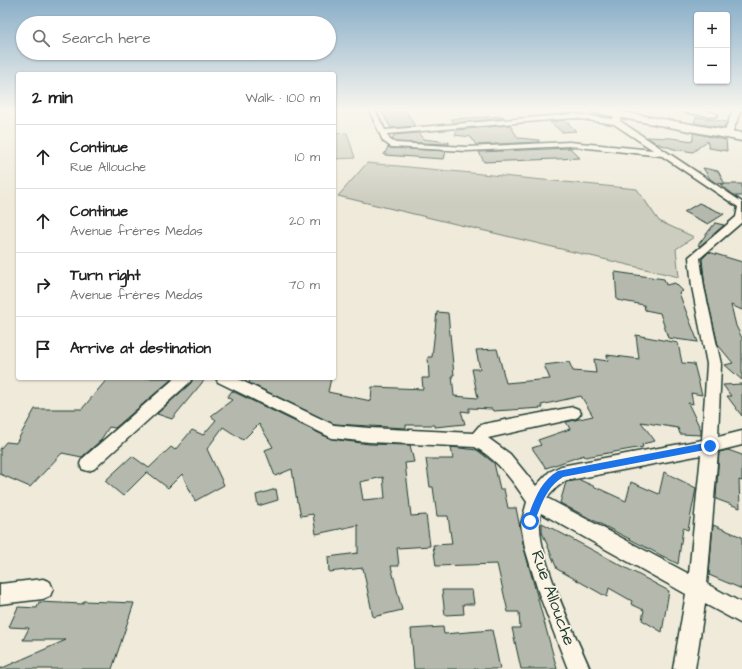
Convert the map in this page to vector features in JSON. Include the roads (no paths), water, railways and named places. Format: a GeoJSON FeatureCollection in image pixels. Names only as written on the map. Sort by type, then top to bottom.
{"type":"FeatureCollection","features":[{"type":"Feature","properties":{"kind":"street"},"geometry":{"type":"LineString","coordinates":[[387,141],[388,143],[397,145],[467,150],[569,144],[663,154]]}},
{"type":"Feature","properties":{"kind":"street"},"geometry":{"type":"LineString","coordinates":[[648,141],[663,154],[742,207],[741,218],[694,257],[698,287],[714,364],[710,446],[698,590],[684,669]]}},
{"type":"Feature","properties":{"kind":"street"},"geometry":{"type":"LineString","coordinates":[[88,464],[183,380]]}},
{"type":"Feature","properties":{"kind":"street"},"geometry":{"type":"LineString","coordinates":[[227,380],[332,431],[369,435],[477,440],[490,446],[516,471],[537,502],[742,614]]}},
{"type":"Feature","properties":{"kind":"street"},"geometry":{"type":"LineString","coordinates":[[477,440],[484,431],[573,413]]}},
{"type":"Feature","properties":{"kind":"street","name":"Rue Allouche"},"geometry":{"type":"LineString","coordinates":[[579,669],[539,570],[532,538],[530,521],[537,502],[547,484],[561,474],[710,446],[742,438]]}},
{"type":"Feature","properties":{"kind":"street"},"geometry":{"type":"LineString","coordinates":[[0,594],[43,589]]}}]}
